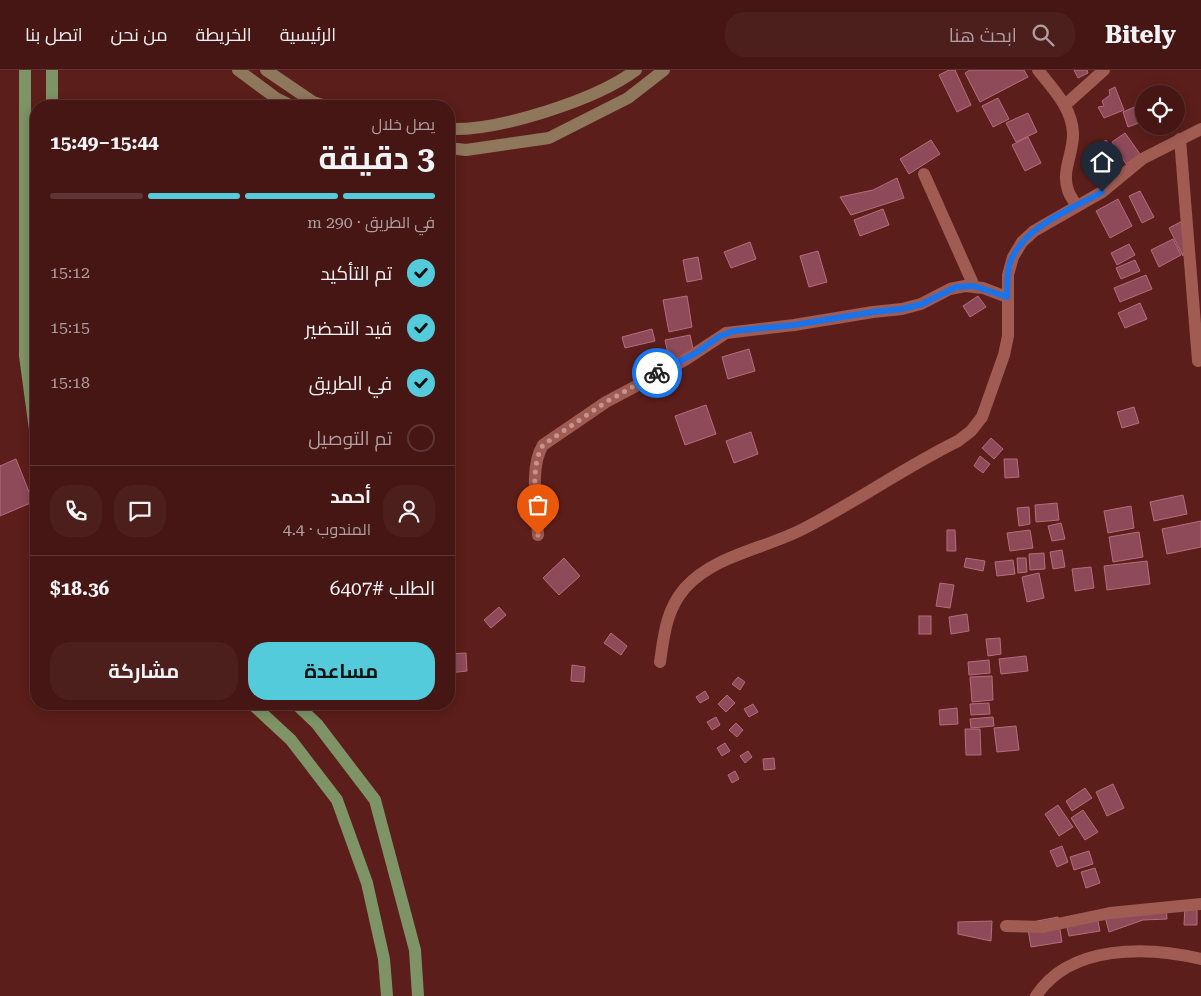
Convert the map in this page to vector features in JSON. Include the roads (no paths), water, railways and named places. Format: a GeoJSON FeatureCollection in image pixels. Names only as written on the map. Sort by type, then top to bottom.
{"type":"FeatureCollection","features":[{"type":"Feature","properties":{"kind":"main road"},"geometry":{"type":"LineString","coordinates":[[24,70],[25,356],[30,393]]}},
{"type":"Feature","properties":{"kind":"main road"},"geometry":{"type":"LineString","coordinates":[[52,70],[52,100]]}},
{"type":"Feature","properties":{"kind":"main road"},"geometry":{"type":"LineString","coordinates":[[238,70],[280,100]]}},
{"type":"Feature","properties":{"kind":"main road"},"geometry":{"type":"LineString","coordinates":[[266,70],[311,100]]}},
{"type":"Feature","properties":{"kind":"main road"},"geometry":{"type":"LineString","coordinates":[[455,129],[468,130],[540,114],[621,81],[636,70]]}},
{"type":"Feature","properties":{"kind":"main road"},"geometry":{"type":"LineString","coordinates":[[455,149],[466,150],[549,138],[628,98],[664,70]]}},
{"type":"Feature","properties":{"kind":"main road"},"geometry":{"type":"LineString","coordinates":[[488,125],[492,147]]}},
{"type":"Feature","properties":{"kind":"main road"},"geometry":{"type":"LineString","coordinates":[[259,710],[292,740],[337,800],[367,883],[384,959],[387,996]]}},
{"type":"Feature","properties":{"kind":"main road"},"geometry":{"type":"LineString","coordinates":[[302,710],[317,724],[375,800],[415,950],[418,996]]}},
{"type":"Feature","properties":{"kind":"street"},"geometry":{"type":"LineString","coordinates":[[1038,70],[1065,105],[1074,134],[1066,180],[1068,190],[1077,206]]}},
{"type":"Feature","properties":{"kind":"street"},"geometry":{"type":"LineString","coordinates":[[1065,105],[1104,70]]}},
{"type":"Feature","properties":{"kind":"street"},"geometry":{"type":"LineString","coordinates":[[660,662],[665,628],[672,607],[686,587],[704,571],[722,561],[766,546],[805,528],[971,431],[986,408],[1004,356],[1008,336],[1007,297],[1010,266],[1022,242],[1034,231],[1102,192],[1142,159],[1201,129]]}},
{"type":"Feature","properties":{"kind":"street"},"geometry":{"type":"LineString","coordinates":[[1180,139],[1198,361]]}},
{"type":"Feature","properties":{"kind":"street"},"geometry":{"type":"LineString","coordinates":[[924,174],[974,286]]}},
{"type":"Feature","properties":{"kind":"street"},"geometry":{"type":"LineString","coordinates":[[538,535],[535,465],[543,445],[606,402],[696,353],[720,336],[734,331],[794,325],[902,309],[922,304],[950,289],[974,286],[1007,297]]}},
{"type":"Feature","properties":{"kind":"street"},"geometry":{"type":"LineString","coordinates":[[1006,926],[1059,925],[1110,913],[1201,904]]}},
{"type":"Feature","properties":{"kind":"street"},"geometry":{"type":"LineString","coordinates":[[1036,996],[1057,974],[1074,964],[1092,958],[1121,952],[1153,952],[1201,959]]}}]}
